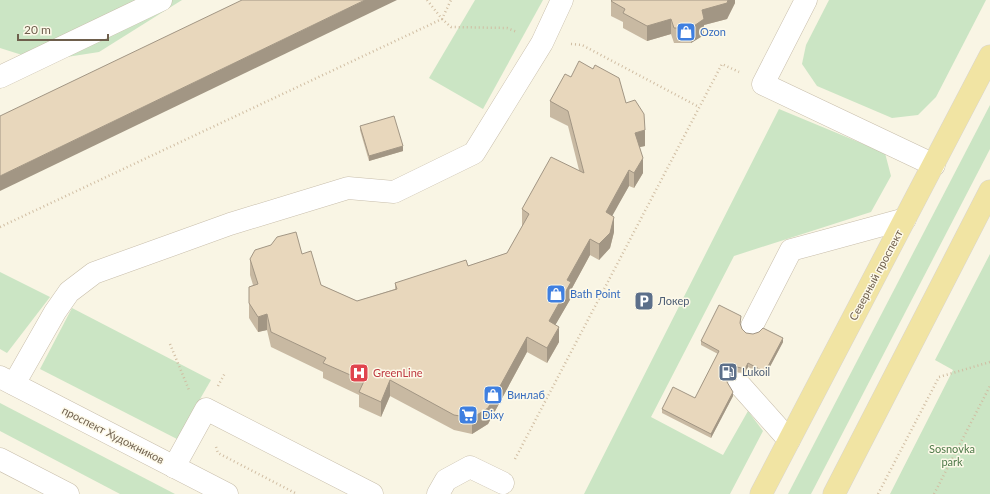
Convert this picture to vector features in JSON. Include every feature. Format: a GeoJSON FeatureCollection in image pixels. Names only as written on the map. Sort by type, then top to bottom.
{"type":"FeatureCollection","features":[{"type":"Feature","properties":{"kind":"main road","name":"Северный проспект"},"geometry":{"type":"LineString","coordinates":[[761,494],[990,56]]}},
{"type":"Feature","properties":{"kind":"main road"},"geometry":{"type":"LineString","coordinates":[[834,494],[990,191]]}},
{"type":"Feature","properties":{"kind":"street"},"geometry":{"type":"LineString","coordinates":[[0,77],[161,0]]}},
{"type":"Feature","properties":{"kind":"street"},"geometry":{"type":"LineString","coordinates":[[7,380],[69,292],[94,273],[230,224],[348,188],[394,192],[474,153],[542,43],[562,0]]}},
{"type":"Feature","properties":{"kind":"street"},"geometry":{"type":"LineString","coordinates":[[806,0],[763,84],[934,164]]}},
{"type":"Feature","properties":{"kind":"street"},"geometry":{"type":"LineString","coordinates":[[752,326],[791,250],[905,219]]}},
{"type":"Feature","properties":{"kind":"street","name":"проспект Художников"},"geometry":{"type":"LineString","coordinates":[[7,380],[227,494]]}},
{"type":"Feature","properties":{"kind":"street"},"geometry":{"type":"LineString","coordinates":[[739,384],[789,440]]}},
{"type":"Feature","properties":{"kind":"street"},"geometry":{"type":"LineString","coordinates":[[174,467],[206,410],[372,494]]}},
{"type":"Feature","properties":{"kind":"street"},"geometry":{"type":"LineString","coordinates":[[0,458],[68,494]]}},
{"type":"Feature","properties":{"kind":"street"},"geometry":{"type":"LineString","coordinates":[[438,494],[446,480],[470,467],[503,483]]}},
{"type":"Feature","properties":{"kind":"path"},"geometry":{"type":"LineString","coordinates":[[0,227],[442,19],[451,0]]}},
{"type":"Feature","properties":{"kind":"path"},"geometry":{"type":"LineString","coordinates":[[503,483],[722,64],[763,84]]}},
{"type":"Feature","properties":{"kind":"path"},"geometry":{"type":"LineString","coordinates":[[170,344],[190,392]]}},
{"type":"Feature","properties":{"kind":"path"},"geometry":{"type":"LineString","coordinates":[[878,494],[939,377],[990,362]]}},
{"type":"Feature","properties":{"kind":"path"},"geometry":{"type":"LineString","coordinates":[[934,494],[990,386]]}},
{"type":"Feature","properties":{"kind":"green space"},"geometry":{"type":"Polygon","coordinates":[[[0,0],[182,0],[99,52],[41,61],[0,48],[0,0]]]}},
{"type":"Feature","properties":{"kind":"green space"},"geometry":{"type":"Polygon","coordinates":[[[475,0],[543,0],[483,109],[429,78],[475,0]]]}},
{"type":"Feature","properties":{"kind":"green space"},"geometry":{"type":"Polygon","coordinates":[[[829,0],[986,0],[936,97],[918,115],[892,118],[817,86],[802,64],[806,45],[829,0]]]}},
{"type":"Feature","properties":{"kind":"green space"},"geometry":{"type":"Polygon","coordinates":[[[990,105],[990,149],[811,494],[788,494],[990,105]]]}},
{"type":"Feature","properties":{"kind":"green space"},"geometry":{"type":"Polygon","coordinates":[[[779,109],[885,153],[891,176],[871,212],[734,256],[651,417],[723,455],[748,411],[763,431],[730,494],[584,494],[779,109]]]}},
{"type":"Feature","properties":{"kind":"green space","name":"Sosnovka park"},"geometry":{"type":"Polygon","coordinates":[[[990,254],[990,494],[890,494],[953,370],[935,360],[990,254]]]}},
{"type":"Feature","properties":{"kind":"green space"},"geometry":{"type":"Polygon","coordinates":[[[0,272],[50,297],[7,353],[0,349],[0,272]]]}},
{"type":"Feature","properties":{"kind":"green space"},"geometry":{"type":"Polygon","coordinates":[[[72,308],[211,380],[177,439],[40,369],[72,308]]]}},
{"type":"Feature","properties":{"kind":"green space"},"geometry":{"type":"Polygon","coordinates":[[[0,403],[175,494],[120,494],[0,431],[0,403]]]}},
{"type":"Feature","properties":{"kind":"building"},"geometry":{"type":"Polygon","coordinates":[[[242,0],[365,0],[0,176],[0,116],[242,0]]]}},
{"type":"Feature","properties":{"kind":"building"},"geometry":{"type":"Polygon","coordinates":[[[728,0],[727,3],[702,10],[704,19],[691,28],[674,28],[671,19],[647,26],[623,13],[625,9],[611,1],[728,0]]]}},
{"type":"Feature","properties":{"kind":"building"},"geometry":{"type":"Polygon","coordinates":[[[579,61],[593,69],[595,65],[619,78],[626,103],[635,100],[644,114],[645,130],[635,133],[643,158],[634,173],[629,170],[606,212],[614,217],[610,233],[599,244],[590,239],[567,280],[571,282],[549,321],[559,327],[547,348],[527,337],[488,408],[472,418],[454,415],[390,380],[381,402],[359,392],[364,381],[323,363],[326,358],[271,332],[267,314],[258,317],[249,303],[249,287],[258,284],[250,259],[255,250],[271,245],[277,237],[296,232],[302,254],[311,251],[321,285],[357,301],[397,289],[395,283],[466,260],[468,266],[507,253],[529,214],[522,209],[551,157],[584,173],[568,111],[550,101],[565,74],[571,77],[579,61]]]}},
{"type":"Feature","properties":{"kind":"building"},"geometry":{"type":"Polygon","coordinates":[[[394,116],[403,146],[369,156],[360,126],[394,116]]]}},
{"type":"Feature","properties":{"kind":"building","name":"Lukoil"},"geometry":{"type":"Polygon","coordinates":[[[719,305],[741,316],[740,323],[742,329],[746,333],[753,334],[759,332],[763,328],[783,338],[765,372],[748,363],[745,369],[737,367],[730,371],[727,375],[727,382],[733,392],[711,434],[662,409],[673,387],[695,398],[719,351],[701,341],[719,305]]]}},
{"type":"Feature","properties":{"kind":"place","name":"Ozon"},"geometry":{"type":"Point","coordinates":[686,32]}},
{"type":"Feature","properties":{"kind":"place","name":"Bath Point"},"geometry":{"type":"Point","coordinates":[556,294]}},
{"type":"Feature","properties":{"kind":"place","name":"Локер"},"geometry":{"type":"Point","coordinates":[644,301]}},
{"type":"Feature","properties":{"kind":"place","name":"Lukoil"},"geometry":{"type":"Point","coordinates":[728,372]}},
{"type":"Feature","properties":{"kind":"place","name":"GreenLine"},"geometry":{"type":"Point","coordinates":[359,373]}},
{"type":"Feature","properties":{"kind":"place","name":"Винлаб"},"geometry":{"type":"Point","coordinates":[493,395]}},
{"type":"Feature","properties":{"kind":"place","name":"Dixy"},"geometry":{"type":"Point","coordinates":[468,415]}}]}
